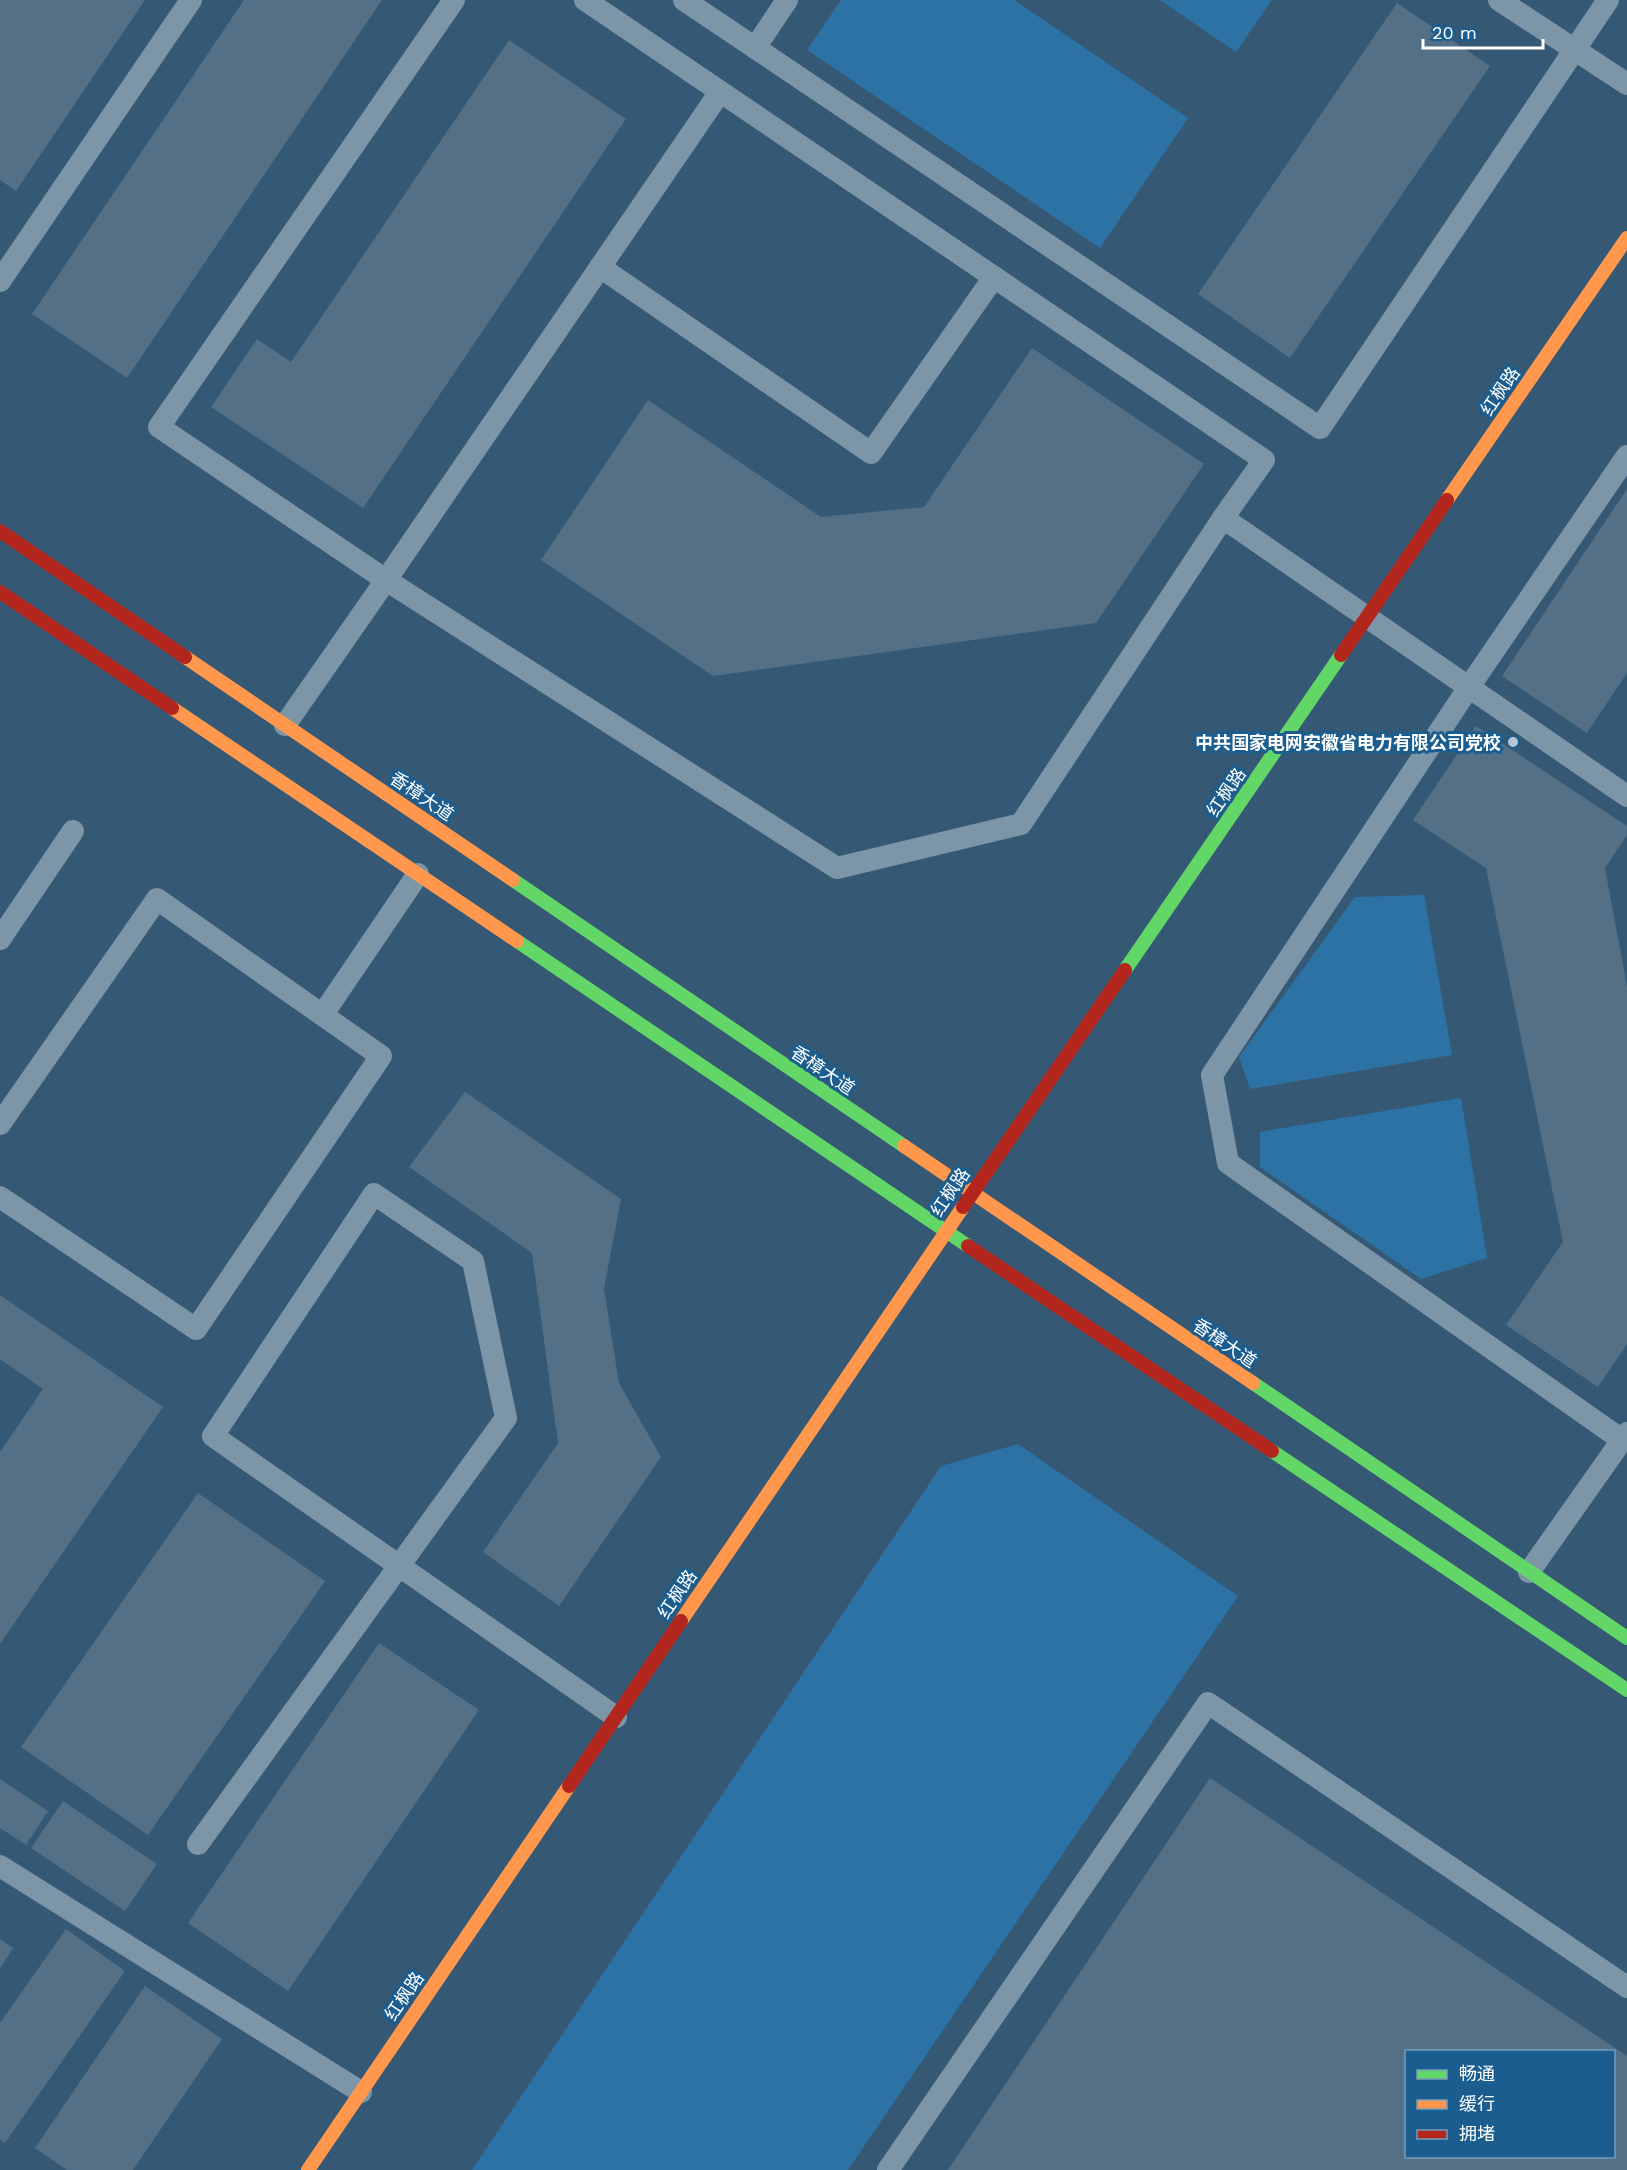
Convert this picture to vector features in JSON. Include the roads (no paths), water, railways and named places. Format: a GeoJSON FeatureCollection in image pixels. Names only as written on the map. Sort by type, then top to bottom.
{"type":"FeatureCollection","features":[{"type":"Feature","properties":{"kind":"main road","name":"红枫路"},"geometry":{"type":"LineString","coordinates":[[308,2170],[946,1231],[1627,238]]}},
{"type":"Feature","properties":{"kind":"main road","name":"香樟大道"},"geometry":{"type":"LineString","coordinates":[[0,531],[1627,1638]]}},
{"type":"Feature","properties":{"kind":"main road"},"geometry":{"type":"LineString","coordinates":[[0,592],[1627,1690]]}},
{"type":"Feature","properties":{"kind":"lane"},"geometry":{"type":"LineString","coordinates":[[0,281],[191,0]]}},
{"type":"Feature","properties":{"kind":"lane"},"geometry":{"type":"LineString","coordinates":[[454,0],[159,427],[386,580],[837,868],[1021,824],[1264,459],[585,0]]}},
{"type":"Feature","properties":{"kind":"lane"},"geometry":{"type":"LineString","coordinates":[[684,0],[1320,429],[1608,0]]}},
{"type":"Feature","properties":{"kind":"lane"},"geometry":{"type":"LineString","coordinates":[[755,48],[787,0]]}},
{"type":"Feature","properties":{"kind":"lane"},"geometry":{"type":"LineString","coordinates":[[1499,0],[1627,84]]}},
{"type":"Feature","properties":{"kind":"lane"},"geometry":{"type":"LineString","coordinates":[[285,725],[720,92]]}},
{"type":"Feature","properties":{"kind":"lane"},"geometry":{"type":"LineString","coordinates":[[600,267],[871,453],[994,277]]}},
{"type":"Feature","properties":{"kind":"lane"},"geometry":{"type":"LineString","coordinates":[[1529,1572],[1625,1436],[1228,1163],[1212,1075],[1469,687],[1627,456]]}},
{"type":"Feature","properties":{"kind":"lane"},"geometry":{"type":"LineString","coordinates":[[1223,518],[1627,796]]}},
{"type":"Feature","properties":{"kind":"lane"},"geometry":{"type":"LineString","coordinates":[[0,939],[73,831]]}},
{"type":"Feature","properties":{"kind":"lane"},"geometry":{"type":"LineString","coordinates":[[323,1014],[418,874]]}},
{"type":"Feature","properties":{"kind":"lane"},"geometry":{"type":"LineString","coordinates":[[0,1124],[157,899],[381,1056],[196,1329],[0,1197]]}},
{"type":"Feature","properties":{"kind":"lane"},"geometry":{"type":"LineString","coordinates":[[198,1844],[399,1566],[506,1419],[473,1261],[374,1194],[213,1436],[399,1566],[616,1717]]}},
{"type":"Feature","properties":{"kind":"lane"},"geometry":{"type":"LineString","coordinates":[[888,2170],[1208,1703],[1627,1987]]}},
{"type":"Feature","properties":{"kind":"lane"},"geometry":{"type":"LineString","coordinates":[[0,1866],[361,2092]]}},
{"type":"Feature","properties":{"kind":"place","name":"中共国家电网安徽省电力有限公司党校"},"geometry":{"type":"Point","coordinates":[1513,742]}}]}
